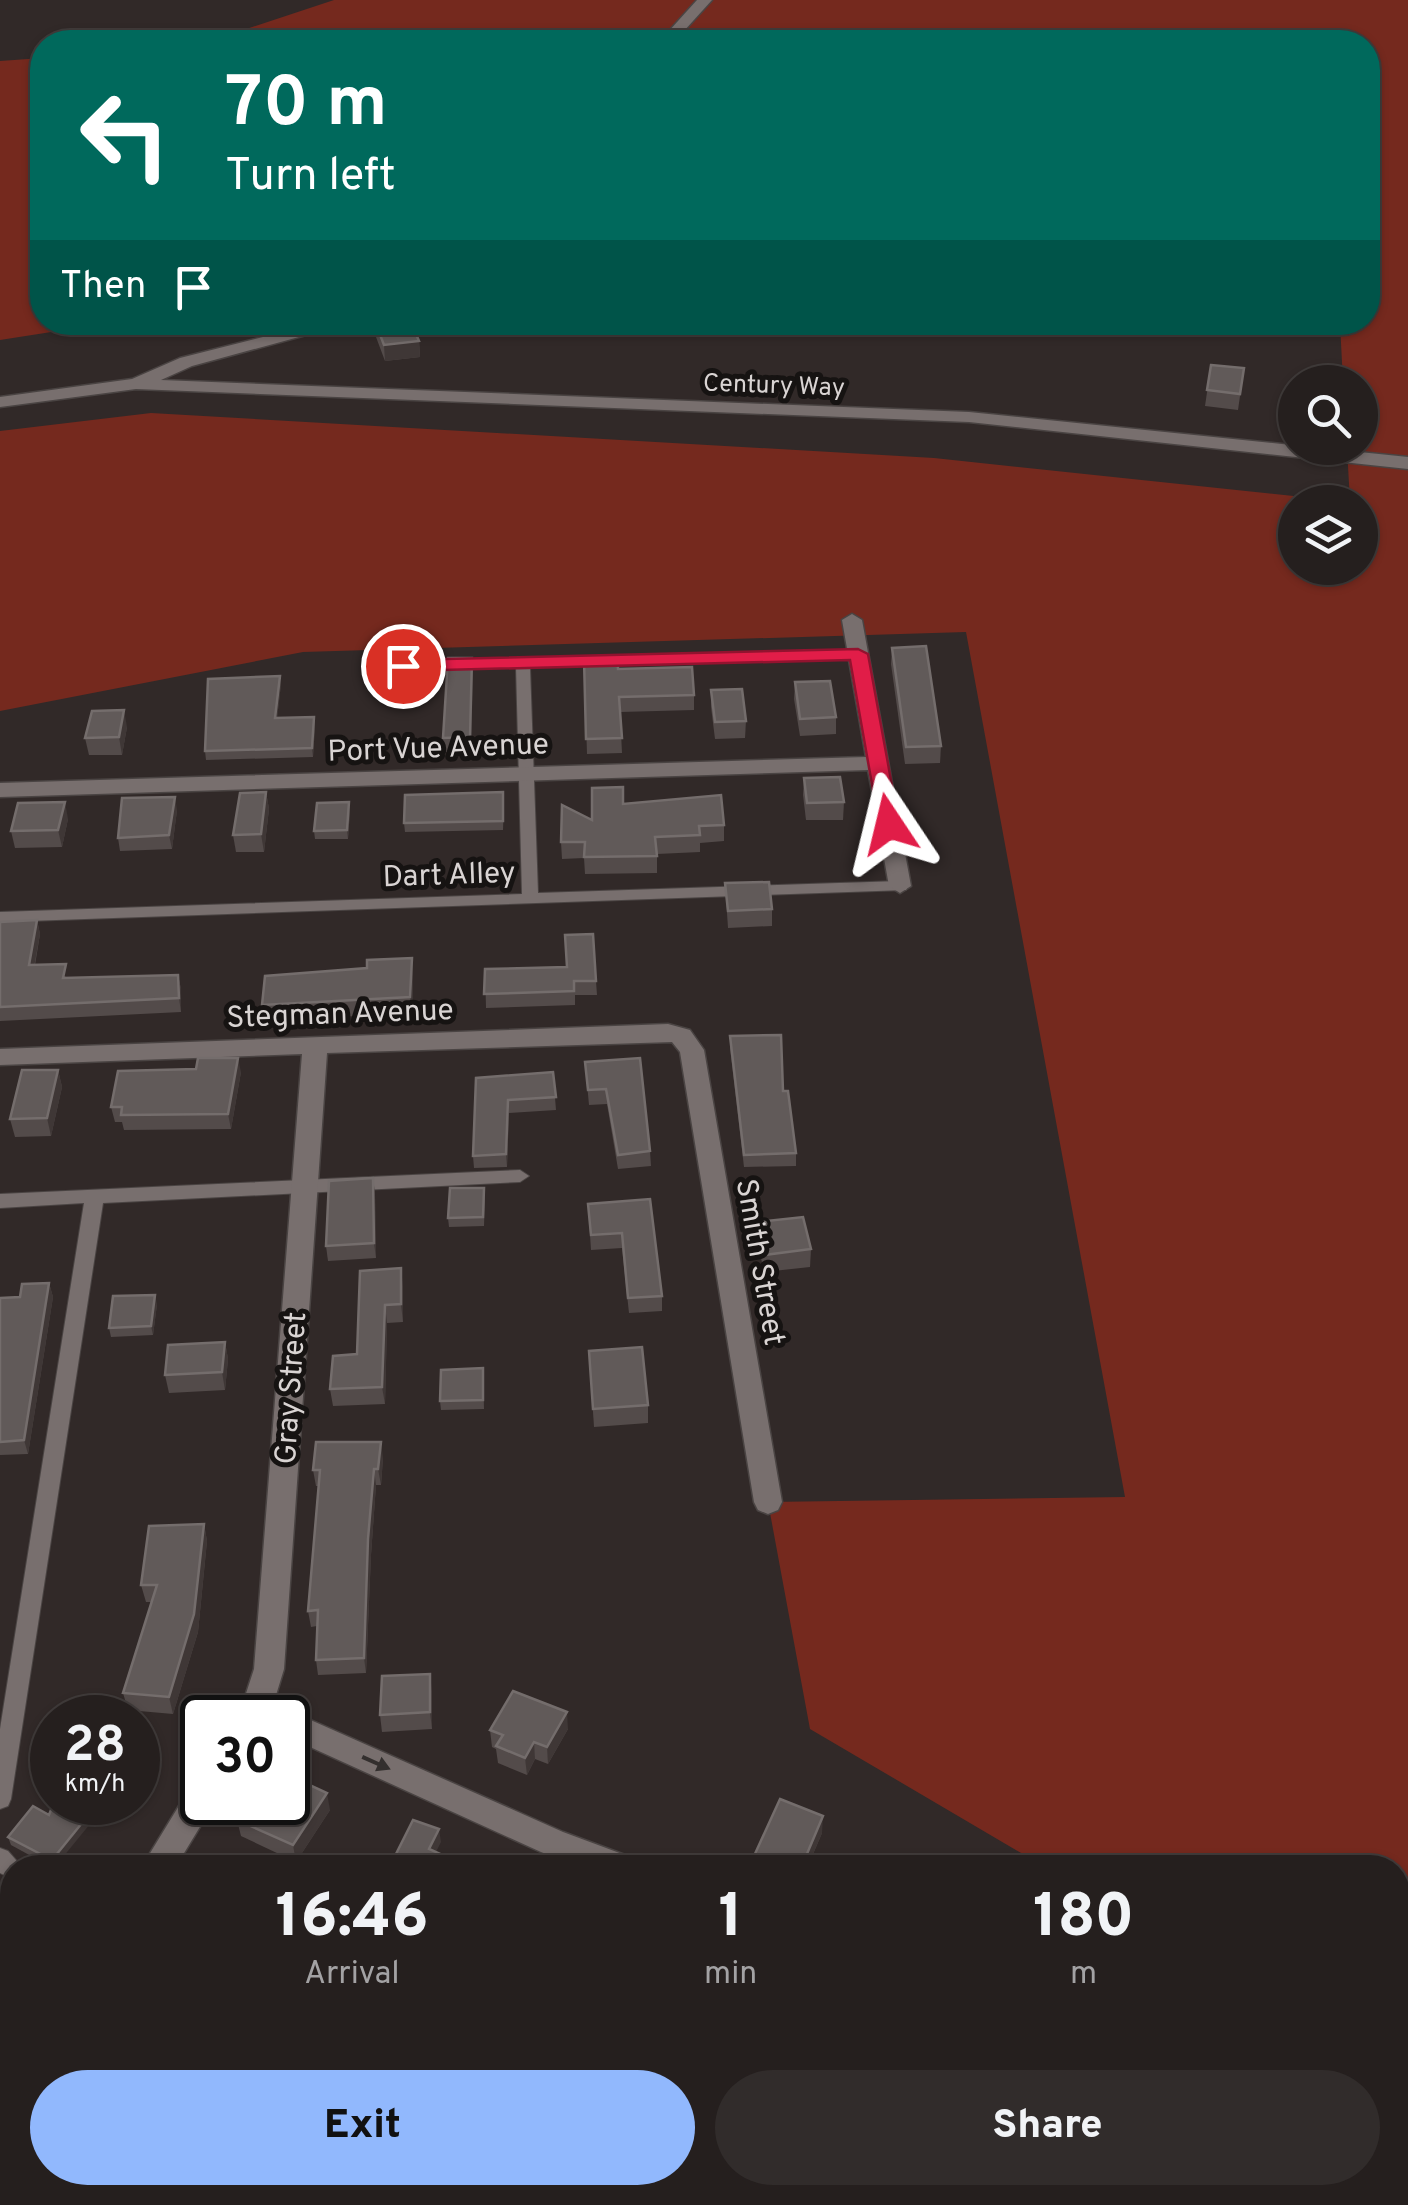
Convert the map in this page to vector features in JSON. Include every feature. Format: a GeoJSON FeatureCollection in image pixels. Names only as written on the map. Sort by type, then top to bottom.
{"type":"FeatureCollection","features":[{"type":"Feature","properties":{"kind":"street"},"geometry":{"type":"LineString","coordinates":[[677,30],[705,0]]}},
{"type":"Feature","properties":{"kind":"street"},"geometry":{"type":"LineString","coordinates":[[0,402],[136,384],[186,362],[294,335]]}},
{"type":"Feature","properties":{"kind":"street","name":"Century Way"},"geometry":{"type":"LineString","coordinates":[[136,384],[969,417],[1408,464]]}},
{"type":"Feature","properties":{"kind":"street"},"geometry":{"type":"LineString","coordinates":[[852,620],[900,886]]}},
{"type":"Feature","properties":{"kind":"street","name":"Port Vue Avenue"},"geometry":{"type":"LineString","coordinates":[[0,790],[878,762]]}},
{"type":"Feature","properties":{"kind":"street","name":"Stegman Avenue"},"geometry":{"type":"LineString","coordinates":[[0,1057],[668,1032],[681,1036]]}},
{"type":"Feature","properties":{"kind":"street","name":"Smith Street"},"geometry":{"type":"LineString","coordinates":[[681,1036],[692,1050],[768,1502]]}},
{"type":"Feature","properties":{"kind":"street","name":"Gray Street"},"geometry":{"type":"LineString","coordinates":[[265,1695],[315,1047]]}},
{"type":"Feature","properties":{"kind":"street"},"geometry":{"type":"LineString","coordinates":[[310,1733],[586,1855]]}},
{"type":"Feature","properties":{"kind":"street"},"geometry":{"type":"LineString","coordinates":[[165,1855],[184,1825]]}},
{"type":"Feature","properties":{"kind":"lane"},"geometry":{"type":"LineString","coordinates":[[403,666],[858,654]]}},
{"type":"Feature","properties":{"kind":"lane"},"geometry":{"type":"LineString","coordinates":[[523,663],[530,899]]}},
{"type":"Feature","properties":{"kind":"lane","name":"Dart Alley"},"geometry":{"type":"LineString","coordinates":[[0,918],[900,886]]}},
{"type":"Feature","properties":{"kind":"lane"},"geometry":{"type":"LineString","coordinates":[[0,1202],[520,1176]]}},
{"type":"Feature","properties":{"kind":"lane"},"geometry":{"type":"LineString","coordinates":[[0,1799],[94,1198]]}},
{"type":"Feature","properties":{"kind":"shaded area"},"geometry":{"type":"Polygon","coordinates":[[[334,0],[1408,0],[1408,1855],[1025,1855],[810,1729],[768,1502],[1125,1497],[966,632],[303,652],[0,711],[0,431],[151,413],[934,458],[1278,494],[1278,585],[1378,585],[1378,485],[1349,485],[1348,465],[1378,465],[1378,365],[1342,365],[1341,335],[1380,335],[1380,30],[243,30],[334,0]]]}},
{"type":"Feature","properties":{"kind":"shaded area"},"geometry":{"type":"Polygon","coordinates":[[[30,59],[32,335],[0,340],[0,61],[30,59]]]}},
{"type":"Feature","properties":{"kind":"building"},"geometry":{"type":"Polygon","coordinates":[[[380,335],[416,335],[419,341],[384,345],[380,335]]]}},
{"type":"Feature","properties":{"kind":"building"},"geometry":{"type":"Polygon","coordinates":[[[1211,365],[1244,368],[1240,394],[1207,390],[1211,365]]]}},
{"type":"Feature","properties":{"kind":"building"},"geometry":{"type":"Polygon","coordinates":[[[926,646],[941,746],[906,747],[892,648],[926,646]]]}},
{"type":"Feature","properties":{"kind":"building"},"geometry":{"type":"Polygon","coordinates":[[[617,657],[618,669],[692,667],[694,695],[619,697],[622,738],[586,739],[584,659],[617,657]]]}},
{"type":"Feature","properties":{"kind":"building"},"geometry":{"type":"Polygon","coordinates":[[[448,658],[472,658],[470,737],[443,738],[448,658]]]}},
{"type":"Feature","properties":{"kind":"building"},"geometry":{"type":"Polygon","coordinates":[[[280,676],[275,718],[314,717],[312,748],[205,751],[208,679],[280,676]]]}},
{"type":"Feature","properties":{"kind":"building"},"geometry":{"type":"Polygon","coordinates":[[[830,681],[836,717],[800,719],[795,682],[830,681]]]}},
{"type":"Feature","properties":{"kind":"building"},"geometry":{"type":"Polygon","coordinates":[[[742,689],[746,721],[715,722],[711,690],[742,689]]]}},
{"type":"Feature","properties":{"kind":"building"},"geometry":{"type":"Polygon","coordinates":[[[124,710],[119,737],[85,738],[92,711],[124,710]]]}},
{"type":"Feature","properties":{"kind":"building"},"geometry":{"type":"Polygon","coordinates":[[[840,777],[844,802],[807,803],[804,778],[840,777]]]}},
{"type":"Feature","properties":{"kind":"building"},"geometry":{"type":"Polygon","coordinates":[[[623,787],[623,804],[721,795],[724,825],[699,826],[700,835],[655,837],[657,856],[584,857],[585,842],[561,842],[562,805],[592,820],[592,788],[623,787]]]}},
{"type":"Feature","properties":{"kind":"building"},"geometry":{"type":"Polygon","coordinates":[[[266,792],[261,834],[233,835],[240,793],[266,792]]]}},
{"type":"Feature","properties":{"kind":"building"},"geometry":{"type":"Polygon","coordinates":[[[503,792],[503,821],[404,823],[405,795],[503,792]]]}},
{"type":"Feature","properties":{"kind":"building"},"geometry":{"type":"Polygon","coordinates":[[[175,797],[169,835],[118,838],[122,798],[175,797]]]}},
{"type":"Feature","properties":{"kind":"building"},"geometry":{"type":"Polygon","coordinates":[[[65,802],[58,830],[11,831],[18,803],[65,802]]]}},
{"type":"Feature","properties":{"kind":"building"},"geometry":{"type":"Polygon","coordinates":[[[349,802],[347,830],[314,831],[317,803],[349,802]]]}},
{"type":"Feature","properties":{"kind":"building"},"geometry":{"type":"Polygon","coordinates":[[[769,882],[772,909],[728,911],[725,883],[769,882]]]}},
{"type":"Feature","properties":{"kind":"building"},"geometry":{"type":"Polygon","coordinates":[[[37,920],[29,965],[66,964],[63,978],[178,975],[179,998],[0,1007],[0,922],[37,920]]]}},
{"type":"Feature","properties":{"kind":"building"},"geometry":{"type":"Polygon","coordinates":[[[593,934],[596,981],[574,981],[574,991],[484,994],[485,969],[567,967],[565,935],[593,934]]]}},
{"type":"Feature","properties":{"kind":"building"},"geometry":{"type":"Polygon","coordinates":[[[412,958],[410,997],[262,1005],[265,976],[367,968],[367,960],[412,958]]]}},
{"type":"Feature","properties":{"kind":"building"},"geometry":{"type":"Polygon","coordinates":[[[781,1035],[783,1091],[788,1091],[796,1153],[744,1155],[730,1036],[781,1035]]]}},
{"type":"Feature","properties":{"kind":"building"},"geometry":{"type":"Polygon","coordinates":[[[198,1058],[238,1058],[228,1114],[121,1115],[122,1107],[111,1107],[118,1071],[196,1069],[198,1058]]]}},
{"type":"Feature","properties":{"kind":"building"},"geometry":{"type":"Polygon","coordinates":[[[640,1058],[650,1151],[618,1155],[606,1089],[588,1090],[585,1062],[640,1058]]]}},
{"type":"Feature","properties":{"kind":"building"},"geometry":{"type":"Polygon","coordinates":[[[22,1070],[58,1070],[47,1118],[10,1119],[22,1070]]]}},
{"type":"Feature","properties":{"kind":"building"},"geometry":{"type":"Polygon","coordinates":[[[553,1072],[556,1097],[508,1100],[506,1154],[473,1156],[476,1078],[553,1072]]]}},
{"type":"Feature","properties":{"kind":"building"},"geometry":{"type":"Polygon","coordinates":[[[373,1178],[374,1243],[326,1246],[329,1181],[373,1178]]]}},
{"type":"Feature","properties":{"kind":"building"},"geometry":{"type":"Polygon","coordinates":[[[450,1188],[484,1188],[483,1217],[448,1218],[450,1188]]]}},
{"type":"Feature","properties":{"kind":"building"},"geometry":{"type":"Polygon","coordinates":[[[650,1199],[662,1296],[628,1298],[622,1233],[591,1235],[588,1204],[650,1199]]]}},
{"type":"Feature","properties":{"kind":"building"},"geometry":{"type":"Polygon","coordinates":[[[803,1217],[811,1249],[764,1255],[757,1222],[803,1217]]]}},
{"type":"Feature","properties":{"kind":"building"},"geometry":{"type":"Polygon","coordinates":[[[401,1268],[401,1304],[385,1305],[382,1387],[330,1389],[333,1356],[357,1354],[360,1271],[401,1268]]]}},
{"type":"Feature","properties":{"kind":"building"},"geometry":{"type":"Polygon","coordinates":[[[49,1283],[24,1440],[0,1442],[0,1298],[20,1297],[22,1284],[49,1283]]]}},
{"type":"Feature","properties":{"kind":"building"},"geometry":{"type":"Polygon","coordinates":[[[155,1295],[151,1326],[109,1328],[113,1296],[155,1295]]]}},
{"type":"Feature","properties":{"kind":"building"},"geometry":{"type":"Polygon","coordinates":[[[225,1342],[222,1372],[165,1375],[168,1345],[225,1342]]]}},
{"type":"Feature","properties":{"kind":"building"},"geometry":{"type":"Polygon","coordinates":[[[642,1347],[648,1405],[593,1409],[589,1351],[642,1347]]]}},
{"type":"Feature","properties":{"kind":"building"},"geometry":{"type":"Polygon","coordinates":[[[483,1368],[483,1400],[440,1401],[441,1370],[483,1368]]]}},
{"type":"Feature","properties":{"kind":"building"},"geometry":{"type":"Polygon","coordinates":[[[316,1442],[381,1442],[378,1469],[374,1469],[368,1539],[364,1658],[316,1660],[318,1610],[308,1611],[320,1470],[313,1470],[316,1442]]]}},
{"type":"Feature","properties":{"kind":"building"},"geometry":{"type":"Polygon","coordinates":[[[204,1524],[194,1614],[169,1697],[123,1693],[157,1585],[141,1585],[149,1526],[204,1524]]]}},
{"type":"Feature","properties":{"kind":"building"},"geometry":{"type":"Polygon","coordinates":[[[430,1674],[430,1712],[380,1715],[382,1676],[430,1674]]]}},
{"type":"Feature","properties":{"kind":"building"},"geometry":{"type":"Polygon","coordinates":[[[513,1691],[567,1712],[547,1747],[534,1742],[525,1758],[496,1746],[503,1735],[490,1730],[513,1691]]]}},
{"type":"Feature","properties":{"kind":"building"},"geometry":{"type":"Polygon","coordinates":[[[310,1785],[327,1793],[310,1819],[310,1785]]]}},
{"type":"Feature","properties":{"kind":"building"},"geometry":{"type":"Polygon","coordinates":[[[780,1799],[823,1816],[806,1855],[754,1855],[780,1799]]]}},
{"type":"Feature","properties":{"kind":"building"},"geometry":{"type":"Polygon","coordinates":[[[30,1810],[30,1825],[80,1825],[56,1855],[42,1855],[8,1837],[30,1810]]]}},
{"type":"Feature","properties":{"kind":"building"},"geometry":{"type":"Polygon","coordinates":[[[413,1820],[439,1829],[429,1849],[442,1855],[396,1855],[413,1820]]]}},
{"type":"Feature","properties":{"kind":"building"},"geometry":{"type":"Polygon","coordinates":[[[248,1825],[306,1825],[293,1845],[248,1825]]]}},
{"type":"Feature","properties":{"kind":"route"},"geometry":{"type":"LineString","coordinates":[[403,666],[858,654],[889,824]]}}]}
